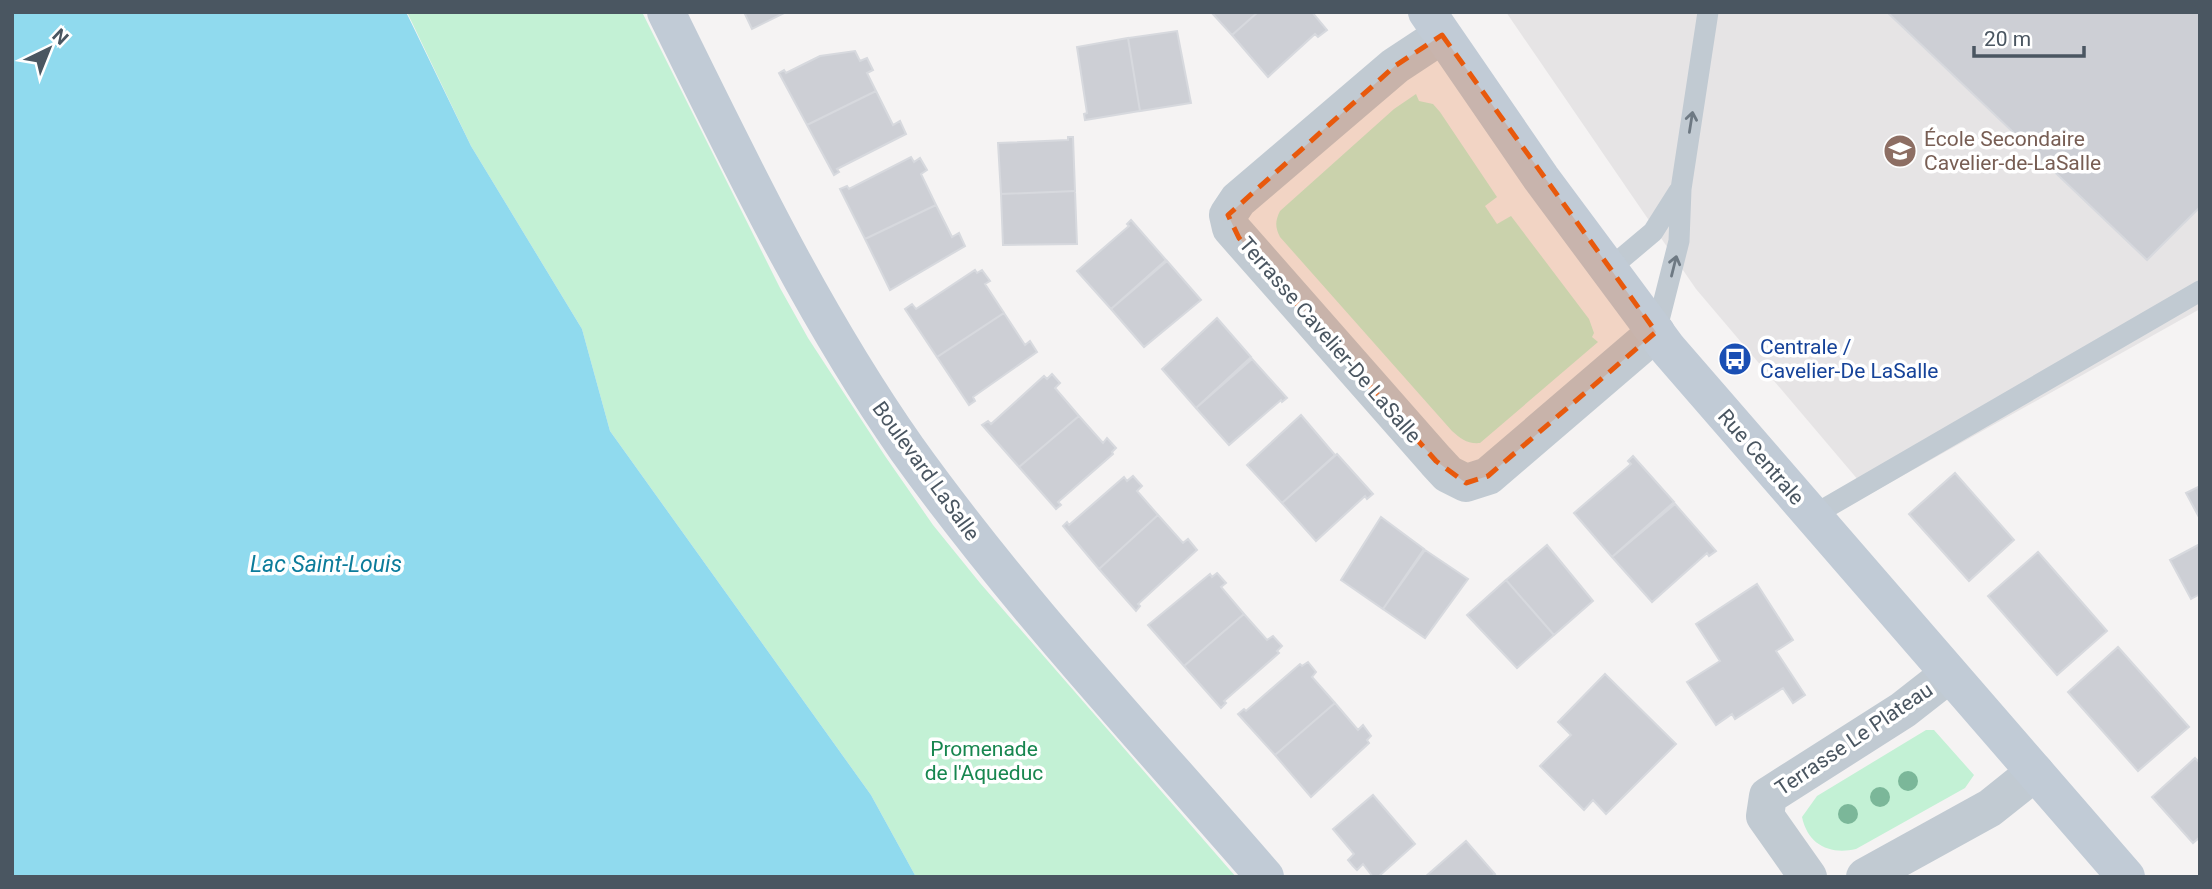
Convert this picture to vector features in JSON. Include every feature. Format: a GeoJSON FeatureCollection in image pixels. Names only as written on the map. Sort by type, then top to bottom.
{"type":"FeatureCollection","features":[{"type":"Feature","properties":{"kind":"street","name":"Boulevard LaSalle"},"geometry":{"type":"LineString","coordinates":[[666,12],[729,142],[810,296],[907,448],[1013,586],[1265,877]]}},
{"type":"Feature","properties":{"kind":"street","name":"Rue Centrale"},"geometry":{"type":"LineString","coordinates":[[1435,24],[1656,332],[2126,877]]}},
{"type":"Feature","properties":{"kind":"street","name":"Terrasse Cavelier-De LaSalle"},"geometry":{"type":"LineString","coordinates":[[1435,24],[1395,66],[1238,200],[1228,215],[1231,228],[1436,461],[1448,474],[1466,483],[1489,476],[1656,332]]}},
{"type":"Feature","properties":{"kind":"street","name":"Terrasse Le Plateau"},"geometry":{"type":"LineString","coordinates":[[1808,877],[1765,816],[1768,796],[1903,710],[1949,674]]}},
{"type":"Feature","properties":{"kind":"street"},"geometry":{"type":"LineString","coordinates":[[1865,877],[1990,808],[2035,772]]}},
{"type":"Feature","properties":{"kind":"lane"},"geometry":{"type":"LineString","coordinates":[[1656,332],[1679,241],[1681,189],[1708,12]]}},
{"type":"Feature","properties":{"kind":"lane"},"geometry":{"type":"LineString","coordinates":[[1609,270],[1653,232],[1681,189]]}},
{"type":"Feature","properties":{"kind":"lane"},"geometry":{"type":"LineString","coordinates":[[1812,516],[2200,291]]}},
{"type":"Feature","properties":{"kind":"highlighted area"},"geometry":{"type":"Polygon","coordinates":[[[1442,35],[1656,332],[1488,476],[1466,483],[1436,461],[1239,238],[1228,215],[1395,66],[1442,35]]]}},
{"type":"Feature","properties":{"kind":"shaded area","name":"École Secondaire Cavelier-de-LaSalle"},"geometry":{"type":"Polygon","coordinates":[[[1506,12],[2200,12],[2200,309],[1870,494],[1696,289],[1506,12]]]}},
{"type":"Feature","properties":{"kind":"green space","name":"Promenade de l'Aqueduc"},"geometry":{"type":"Polygon","coordinates":[[[407,12],[642,12],[780,288],[808,338],[885,456],[933,525],[980,583],[1236,877],[916,877],[871,795],[610,431],[582,329],[471,146],[407,12]]]}},
{"type":"Feature","properties":{"kind":"green space"},"geometry":{"type":"Polygon","coordinates":[[[1416,94],[1419,101],[1433,104],[1440,112],[1497,197],[1485,206],[1497,224],[1511,216],[1589,319],[1594,333],[1592,337],[1598,342],[1480,443],[1464,440],[1452,431],[1280,237],[1276,227],[1280,211],[1394,109],[1416,94]]]}},
{"type":"Feature","properties":{"kind":"green space"},"geometry":{"type":"Polygon","coordinates":[[[1926,730],[1934,730],[1974,775],[1965,788],[1856,849],[1829,849],[1809,835],[1802,817],[1817,796],[1926,730]]]}},
{"type":"Feature","properties":{"kind":"water","name":"Lac Saint-Louis"},"geometry":{"type":"Polygon","coordinates":[[[12,12],[406,12],[471,146],[582,329],[610,431],[871,795],[916,877],[12,877],[12,12]]]}},
{"type":"Feature","properties":{"kind":"building"},"geometry":{"type":"Polygon","coordinates":[[[744,12],[786,12],[752,29],[744,12]]]}},
{"type":"Feature","properties":{"kind":"building"},"geometry":{"type":"Polygon","coordinates":[[[1211,12],[1258,12],[1232,35],[1211,12]]]}},
{"type":"Feature","properties":{"kind":"building"},"geometry":{"type":"Polygon","coordinates":[[[1258,12],[1312,12],[1327,30],[1318,37],[1315,34],[1268,77],[1232,35],[1258,12]]]}},
{"type":"Feature","properties":{"kind":"building"},"geometry":{"type":"Polygon","coordinates":[[[1887,12],[2200,12],[2200,207],[2147,260],[1887,12]]]}},
{"type":"Feature","properties":{"kind":"building"},"geometry":{"type":"Polygon","coordinates":[[[1177,31],[1191,103],[1140,111],[1128,38],[1177,31]]]}},
{"type":"Feature","properties":{"kind":"building"},"geometry":{"type":"Polygon","coordinates":[[[1128,38],[1140,111],[1085,120],[1084,114],[1087,113],[1077,47],[1128,38]]]}},
{"type":"Feature","properties":{"kind":"building"},"geometry":{"type":"Polygon","coordinates":[[[855,51],[860,61],[867,58],[873,70],[867,73],[876,91],[807,125],[779,73],[784,70],[786,73],[820,56],[855,51]]]}},
{"type":"Feature","properties":{"kind":"building"},"geometry":{"type":"Polygon","coordinates":[[[876,91],[893,125],[900,121],[906,134],[837,169],[839,172],[834,175],[807,125],[876,91]]]}},
{"type":"Feature","properties":{"kind":"building"},"geometry":{"type":"Polygon","coordinates":[[[1068,137],[1073,137],[1075,191],[1001,194],[998,143],[1068,140],[1068,137]]]}},
{"type":"Feature","properties":{"kind":"building"},"geometry":{"type":"Polygon","coordinates":[[[911,157],[914,162],[920,158],[927,170],[921,174],[936,205],[865,239],[840,189],[847,186],[849,189],[911,157]]]}},
{"type":"Feature","properties":{"kind":"building"},"geometry":{"type":"Polygon","coordinates":[[[1075,191],[1077,244],[1003,245],[1001,194],[1075,191]]]}},
{"type":"Feature","properties":{"kind":"building"},"geometry":{"type":"Polygon","coordinates":[[[936,205],[952,237],[959,233],[965,246],[890,290],[865,239],[936,205]]]}},
{"type":"Feature","properties":{"kind":"building"},"geometry":{"type":"Polygon","coordinates":[[[1131,220],[1166,260],[1111,309],[1077,271],[1129,226],[1127,224],[1131,220]]]}},
{"type":"Feature","properties":{"kind":"building"},"geometry":{"type":"Polygon","coordinates":[[[1167,261],[1201,300],[1144,347],[1111,309],[1167,261]]]}},
{"type":"Feature","properties":{"kind":"building"},"geometry":{"type":"Polygon","coordinates":[[[975,270],[977,273],[982,270],[990,281],[985,284],[1004,313],[937,357],[905,309],[912,304],[916,309],[975,270]]]}},
{"type":"Feature","properties":{"kind":"building"},"geometry":{"type":"Polygon","coordinates":[[[1004,313],[1025,345],[1030,341],[1037,352],[973,397],[975,401],[969,405],[937,357],[1004,313]]]}},
{"type":"Feature","properties":{"kind":"building"},"geometry":{"type":"Polygon","coordinates":[[[1217,318],[1251,357],[1196,408],[1162,369],[1217,318]]]}},
{"type":"Feature","properties":{"kind":"building"},"geometry":{"type":"Polygon","coordinates":[[[1252,359],[1287,398],[1282,402],[1281,400],[1229,445],[1196,408],[1252,359]]]}},
{"type":"Feature","properties":{"kind":"building"},"geometry":{"type":"Polygon","coordinates":[[[1052,374],[1060,383],[1055,388],[1079,416],[1019,467],[982,425],[988,421],[991,424],[1044,376],[1047,379],[1052,374]]]}},
{"type":"Feature","properties":{"kind":"building"},"geometry":{"type":"Polygon","coordinates":[[[1301,415],[1335,455],[1282,503],[1247,465],[1301,415]]]}},
{"type":"Feature","properties":{"kind":"building"},"geometry":{"type":"Polygon","coordinates":[[[1079,416],[1103,443],[1107,438],[1116,448],[1113,454],[1058,502],[1061,505],[1056,509],[1019,467],[1079,416]]]}},
{"type":"Feature","properties":{"kind":"building"},"geometry":{"type":"Polygon","coordinates":[[[1337,454],[1373,494],[1367,499],[1365,496],[1316,541],[1282,503],[1337,454]]]}},
{"type":"Feature","properties":{"kind":"building"},"geometry":{"type":"Polygon","coordinates":[[[1633,456],[1674,502],[1612,557],[1574,513],[1631,464],[1628,461],[1633,456]]]}},
{"type":"Feature","properties":{"kind":"building"},"geometry":{"type":"Polygon","coordinates":[[[1955,473],[2014,540],[1969,581],[1909,514],[1955,473]]]}},
{"type":"Feature","properties":{"kind":"building"},"geometry":{"type":"Polygon","coordinates":[[[1133,476],[1142,486],[1137,491],[1158,515],[1099,569],[1063,526],[1067,522],[1069,525],[1124,477],[1127,481],[1133,476]]]}},
{"type":"Feature","properties":{"kind":"building"},"geometry":{"type":"Polygon","coordinates":[[[2200,486],[2200,519],[2186,493],[2200,486]]]}},
{"type":"Feature","properties":{"kind":"building"},"geometry":{"type":"Polygon","coordinates":[[[1675,504],[1716,551],[1709,556],[1707,553],[1652,602],[1612,557],[1675,504]]]}},
{"type":"Feature","properties":{"kind":"building"},"geometry":{"type":"Polygon","coordinates":[[[1158,515],[1183,543],[1188,539],[1197,550],[1138,604],[1140,606],[1136,611],[1099,569],[1158,515]]]}},
{"type":"Feature","properties":{"kind":"building"},"geometry":{"type":"Polygon","coordinates":[[[1381,517],[1424,549],[1383,609],[1341,580],[1381,517]]]}},
{"type":"Feature","properties":{"kind":"building"},"geometry":{"type":"Polygon","coordinates":[[[2200,544],[2200,594],[2191,599],[2170,560],[2200,544]]]}},
{"type":"Feature","properties":{"kind":"building"},"geometry":{"type":"Polygon","coordinates":[[[1547,545],[1593,601],[1554,635],[1506,580],[1547,545]]]}},
{"type":"Feature","properties":{"kind":"building"},"geometry":{"type":"Polygon","coordinates":[[[1425,550],[1468,579],[1425,638],[1383,609],[1425,550]]]}},
{"type":"Feature","properties":{"kind":"building"},"geometry":{"type":"Polygon","coordinates":[[[2038,552],[2107,631],[2057,675],[1988,596],[2038,552]]]}},
{"type":"Feature","properties":{"kind":"building"},"geometry":{"type":"Polygon","coordinates":[[[1217,573],[1226,583],[1221,587],[1244,614],[1184,666],[1148,625],[1210,574],[1212,577],[1217,573]]]}},
{"type":"Feature","properties":{"kind":"building"},"geometry":{"type":"Polygon","coordinates":[[[1506,580],[1554,635],[1517,668],[1467,615],[1506,580]]]}},
{"type":"Feature","properties":{"kind":"building"},"geometry":{"type":"Polygon","coordinates":[[[1757,584],[1793,640],[1776,651],[1805,695],[1793,703],[1783,688],[1735,719],[1732,714],[1716,725],[1687,682],[1720,661],[1696,624],[1757,584]]]}},
{"type":"Feature","properties":{"kind":"building"},"geometry":{"type":"Polygon","coordinates":[[[1244,614],[1267,640],[1273,636],[1282,646],[1277,651],[1279,653],[1224,701],[1226,703],[1221,708],[1184,666],[1244,614]]]}},
{"type":"Feature","properties":{"kind":"building"},"geometry":{"type":"Polygon","coordinates":[[[2118,647],[2189,727],[2138,771],[2068,692],[2118,647]]]}},
{"type":"Feature","properties":{"kind":"building"},"geometry":{"type":"Polygon","coordinates":[[[1308,662],[1316,672],[1312,677],[1335,703],[1275,755],[1238,714],[1244,709],[1246,711],[1300,664],[1302,666],[1308,662]]]}},
{"type":"Feature","properties":{"kind":"building"},"geometry":{"type":"Polygon","coordinates":[[[1605,674],[1676,744],[1606,814],[1593,800],[1584,810],[1540,766],[1571,735],[1558,722],[1605,674]]]}},
{"type":"Feature","properties":{"kind":"building"},"geometry":{"type":"Polygon","coordinates":[[[1335,703],[1358,730],[1363,725],[1371,736],[1367,740],[1369,743],[1311,797],[1275,755],[1335,703]]]}},
{"type":"Feature","properties":{"kind":"building"},"geometry":{"type":"Polygon","coordinates":[[[2195,758],[2200,763],[2200,837],[2193,843],[2152,797],[2195,758]]]}},
{"type":"Feature","properties":{"kind":"building"},"geometry":{"type":"Polygon","coordinates":[[[1373,795],[1415,844],[1378,877],[1373,877],[1363,864],[1357,870],[1353,866],[1348,860],[1354,854],[1333,829],[1373,795]]]}},
{"type":"Feature","properties":{"kind":"building"},"geometry":{"type":"Polygon","coordinates":[[[1466,841],[1495,874],[1491,877],[1425,877],[1466,841]]]}},
{"type":"Feature","properties":{"kind":"place","name":"École Secondaire Cavelier-de-LaSalle"},"geometry":{"type":"Point","coordinates":[1900,151]}},
{"type":"Feature","properties":{"kind":"place","name":"Centrale / Cavelier-De LaSalle"},"geometry":{"type":"Point","coordinates":[1735,359]}}]}
